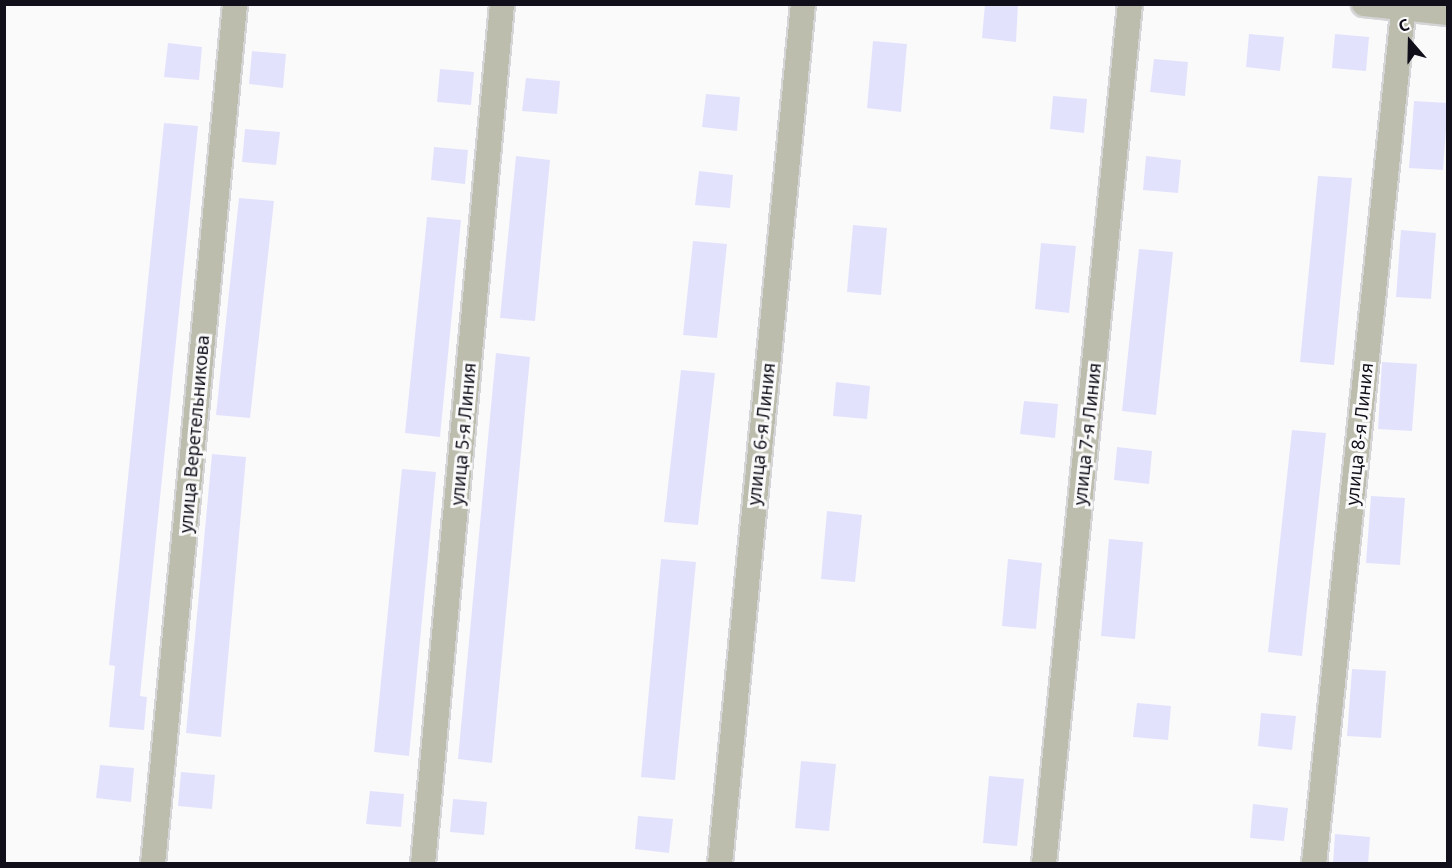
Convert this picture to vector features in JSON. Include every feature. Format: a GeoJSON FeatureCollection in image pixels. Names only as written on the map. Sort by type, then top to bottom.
{"type":"FeatureCollection","features":[{"type":"Feature","properties":{"kind":"street","name":"улица Веретельникова"},"geometry":{"type":"LineString","coordinates":[[153,864],[235,4]]}},
{"type":"Feature","properties":{"kind":"street","name":"улица 5-я Линия"},"geometry":{"type":"LineString","coordinates":[[423,864],[502,4]]}},
{"type":"Feature","properties":{"kind":"street","name":"улица 6-я Линия"},"geometry":{"type":"LineString","coordinates":[[720,864],[803,4]]}},
{"type":"Feature","properties":{"kind":"street","name":"улица 7-я Линия"},"geometry":{"type":"LineString","coordinates":[[1044,864],[1130,4]]}},
{"type":"Feature","properties":{"kind":"street"},"geometry":{"type":"LineString","coordinates":[[1364,4],[1403,6],[1448,13]]}},
{"type":"Feature","properties":{"kind":"street","name":"улица 8-я Линия"},"geometry":{"type":"LineString","coordinates":[[1314,864],[1403,6]]}},
{"type":"Feature","properties":{"kind":"building"},"geometry":{"type":"Polygon","coordinates":[[[985,4],[1018,4],[1016,42],[982,38],[985,4]]]}},
{"type":"Feature","properties":{"kind":"building"},"geometry":{"type":"Polygon","coordinates":[[[1249,34],[1284,37],[1280,71],[1246,67],[1249,34]]]}},
{"type":"Feature","properties":{"kind":"building"},"geometry":{"type":"Polygon","coordinates":[[[1335,34],[1369,37],[1366,71],[1332,68],[1335,34]]]}},
{"type":"Feature","properties":{"kind":"building"},"geometry":{"type":"Polygon","coordinates":[[[873,41],[907,44],[901,112],[867,108],[873,41]]]}},
{"type":"Feature","properties":{"kind":"building"},"geometry":{"type":"Polygon","coordinates":[[[168,43],[202,47],[199,80],[164,77],[168,43]]]}},
{"type":"Feature","properties":{"kind":"building"},"geometry":{"type":"Polygon","coordinates":[[[252,51],[286,54],[283,88],[249,84],[252,51]]]}},
{"type":"Feature","properties":{"kind":"building"},"geometry":{"type":"Polygon","coordinates":[[[1154,59],[1188,62],[1185,96],[1150,92],[1154,59]]]}},
{"type":"Feature","properties":{"kind":"building"},"geometry":{"type":"Polygon","coordinates":[[[440,69],[474,72],[471,105],[437,102],[440,69]]]}},
{"type":"Feature","properties":{"kind":"building"},"geometry":{"type":"Polygon","coordinates":[[[526,78],[560,81],[557,114],[522,111],[526,78]]]}},
{"type":"Feature","properties":{"kind":"building"},"geometry":{"type":"Polygon","coordinates":[[[706,94],[740,97],[737,131],[702,127],[706,94]]]}},
{"type":"Feature","properties":{"kind":"building"},"geometry":{"type":"Polygon","coordinates":[[[1053,96],[1087,99],[1084,133],[1050,129],[1053,96]]]}},
{"type":"Feature","properties":{"kind":"building"},"geometry":{"type":"Polygon","coordinates":[[[1414,101],[1448,103],[1443,170],[1409,168],[1414,101]]]}},
{"type":"Feature","properties":{"kind":"building"},"geometry":{"type":"Polygon","coordinates":[[[164,123],[198,126],[140,696],[147,697],[144,730],[109,727],[115,666],[109,665],[164,123]]]}},
{"type":"Feature","properties":{"kind":"building"},"geometry":{"type":"Polygon","coordinates":[[[245,129],[280,132],[276,165],[242,162],[245,129]]]}},
{"type":"Feature","properties":{"kind":"building"},"geometry":{"type":"Polygon","coordinates":[[[434,147],[468,150],[465,184],[431,180],[434,147]]]}},
{"type":"Feature","properties":{"kind":"building"},"geometry":{"type":"Polygon","coordinates":[[[516,156],[550,160],[535,321],[500,318],[516,156]]]}},
{"type":"Feature","properties":{"kind":"building"},"geometry":{"type":"Polygon","coordinates":[[[1146,156],[1181,160],[1178,193],[1143,190],[1146,156]]]}},
{"type":"Feature","properties":{"kind":"building"},"geometry":{"type":"Polygon","coordinates":[[[699,171],[733,175],[730,208],[695,205],[699,171]]]}},
{"type":"Feature","properties":{"kind":"building"},"geometry":{"type":"Polygon","coordinates":[[[1318,176],[1352,178],[1334,365],[1300,362],[1318,176]]]}},
{"type":"Feature","properties":{"kind":"building"},"geometry":{"type":"Polygon","coordinates":[[[239,198],[274,201],[250,418],[216,415],[239,198]]]}},
{"type":"Feature","properties":{"kind":"building"},"geometry":{"type":"Polygon","coordinates":[[[427,217],[461,220],[440,437],[405,433],[427,217]]]}},
{"type":"Feature","properties":{"kind":"building"},"geometry":{"type":"Polygon","coordinates":[[[853,225],[887,228],[881,295],[847,292],[853,225]]]}},
{"type":"Feature","properties":{"kind":"building"},"geometry":{"type":"Polygon","coordinates":[[[1401,230],[1436,233],[1431,299],[1396,297],[1401,230]]]}},
{"type":"Feature","properties":{"kind":"building"},"geometry":{"type":"Polygon","coordinates":[[[693,241],[727,244],[717,338],[683,335],[693,241]]]}},
{"type":"Feature","properties":{"kind":"building"},"geometry":{"type":"Polygon","coordinates":[[[1041,243],[1076,246],[1069,313],[1035,309],[1041,243]]]}},
{"type":"Feature","properties":{"kind":"building"},"geometry":{"type":"Polygon","coordinates":[[[1139,249],[1173,252],[1156,415],[1122,411],[1139,249]]]}},
{"type":"Feature","properties":{"kind":"building"},"geometry":{"type":"Polygon","coordinates":[[[496,353],[530,357],[492,763],[458,759],[496,353]]]}},
{"type":"Feature","properties":{"kind":"building"},"geometry":{"type":"Polygon","coordinates":[[[1382,362],[1417,364],[1412,431],[1378,429],[1382,362]]]}},
{"type":"Feature","properties":{"kind":"building"},"geometry":{"type":"Polygon","coordinates":[[[681,370],[715,373],[698,525],[664,522],[681,370]]]}},
{"type":"Feature","properties":{"kind":"building"},"geometry":{"type":"Polygon","coordinates":[[[836,382],[870,386],[867,419],[833,416],[836,382]]]}},
{"type":"Feature","properties":{"kind":"building"},"geometry":{"type":"Polygon","coordinates":[[[1024,401],[1058,404],[1055,438],[1020,434],[1024,401]]]}},
{"type":"Feature","properties":{"kind":"building"},"geometry":{"type":"Polygon","coordinates":[[[1292,430],[1326,433],[1302,656],[1268,652],[1292,430]]]}},
{"type":"Feature","properties":{"kind":"building"},"geometry":{"type":"Polygon","coordinates":[[[1117,447],[1152,451],[1149,484],[1114,480],[1117,447]]]}},
{"type":"Feature","properties":{"kind":"building"},"geometry":{"type":"Polygon","coordinates":[[[212,454],[246,457],[221,737],[186,733],[212,454]]]}},
{"type":"Feature","properties":{"kind":"building"},"geometry":{"type":"Polygon","coordinates":[[[402,469],[436,472],[409,756],[374,752],[402,469]]]}},
{"type":"Feature","properties":{"kind":"building"},"geometry":{"type":"Polygon","coordinates":[[[1371,496],[1405,498],[1400,565],[1366,563],[1371,496]]]}},
{"type":"Feature","properties":{"kind":"building"},"geometry":{"type":"Polygon","coordinates":[[[827,511],[862,515],[855,582],[821,579],[827,511]]]}},
{"type":"Feature","properties":{"kind":"building"},"geometry":{"type":"Polygon","coordinates":[[[1109,539],[1143,542],[1135,639],[1101,636],[1109,539]]]}},
{"type":"Feature","properties":{"kind":"building"},"geometry":{"type":"Polygon","coordinates":[[[661,559],[696,562],[675,780],[641,777],[661,559]]]}},
{"type":"Feature","properties":{"kind":"building"},"geometry":{"type":"Polygon","coordinates":[[[1008,559],[1042,563],[1036,629],[1002,626],[1008,559]]]}},
{"type":"Feature","properties":{"kind":"building"},"geometry":{"type":"Polygon","coordinates":[[[1352,669],[1386,671],[1381,738],[1347,736],[1352,669]]]}},
{"type":"Feature","properties":{"kind":"building"},"geometry":{"type":"Polygon","coordinates":[[[1137,703],[1171,706],[1168,740],[1133,737],[1137,703]]]}},
{"type":"Feature","properties":{"kind":"building"},"geometry":{"type":"Polygon","coordinates":[[[1261,713],[1296,716],[1292,750],[1258,746],[1261,713]]]}},
{"type":"Feature","properties":{"kind":"building"},"geometry":{"type":"Polygon","coordinates":[[[801,761],[836,764],[829,831],[795,828],[801,761]]]}},
{"type":"Feature","properties":{"kind":"building"},"geometry":{"type":"Polygon","coordinates":[[[100,765],[134,768],[131,802],[96,798],[100,765]]]}},
{"type":"Feature","properties":{"kind":"building"},"geometry":{"type":"Polygon","coordinates":[[[181,772],[215,775],[212,809],[178,806],[181,772]]]}},
{"type":"Feature","properties":{"kind":"building"},"geometry":{"type":"Polygon","coordinates":[[[989,776],[1024,779],[1017,846],[983,843],[989,776]]]}},
{"type":"Feature","properties":{"kind":"building"},"geometry":{"type":"Polygon","coordinates":[[[370,791],[404,794],[401,827],[366,824],[370,791]]]}},
{"type":"Feature","properties":{"kind":"building"},"geometry":{"type":"Polygon","coordinates":[[[453,799],[487,802],[484,835],[450,832],[453,799]]]}},
{"type":"Feature","properties":{"kind":"building"},"geometry":{"type":"Polygon","coordinates":[[[1253,804],[1288,808],[1284,841],[1250,838],[1253,804]]]}},
{"type":"Feature","properties":{"kind":"building"},"geometry":{"type":"Polygon","coordinates":[[[638,816],[673,819],[669,853],[635,849],[638,816]]]}},
{"type":"Feature","properties":{"kind":"building"},"geometry":{"type":"Polygon","coordinates":[[[1335,834],[1370,837],[1368,864],[1333,864],[1335,834]]]}}]}
